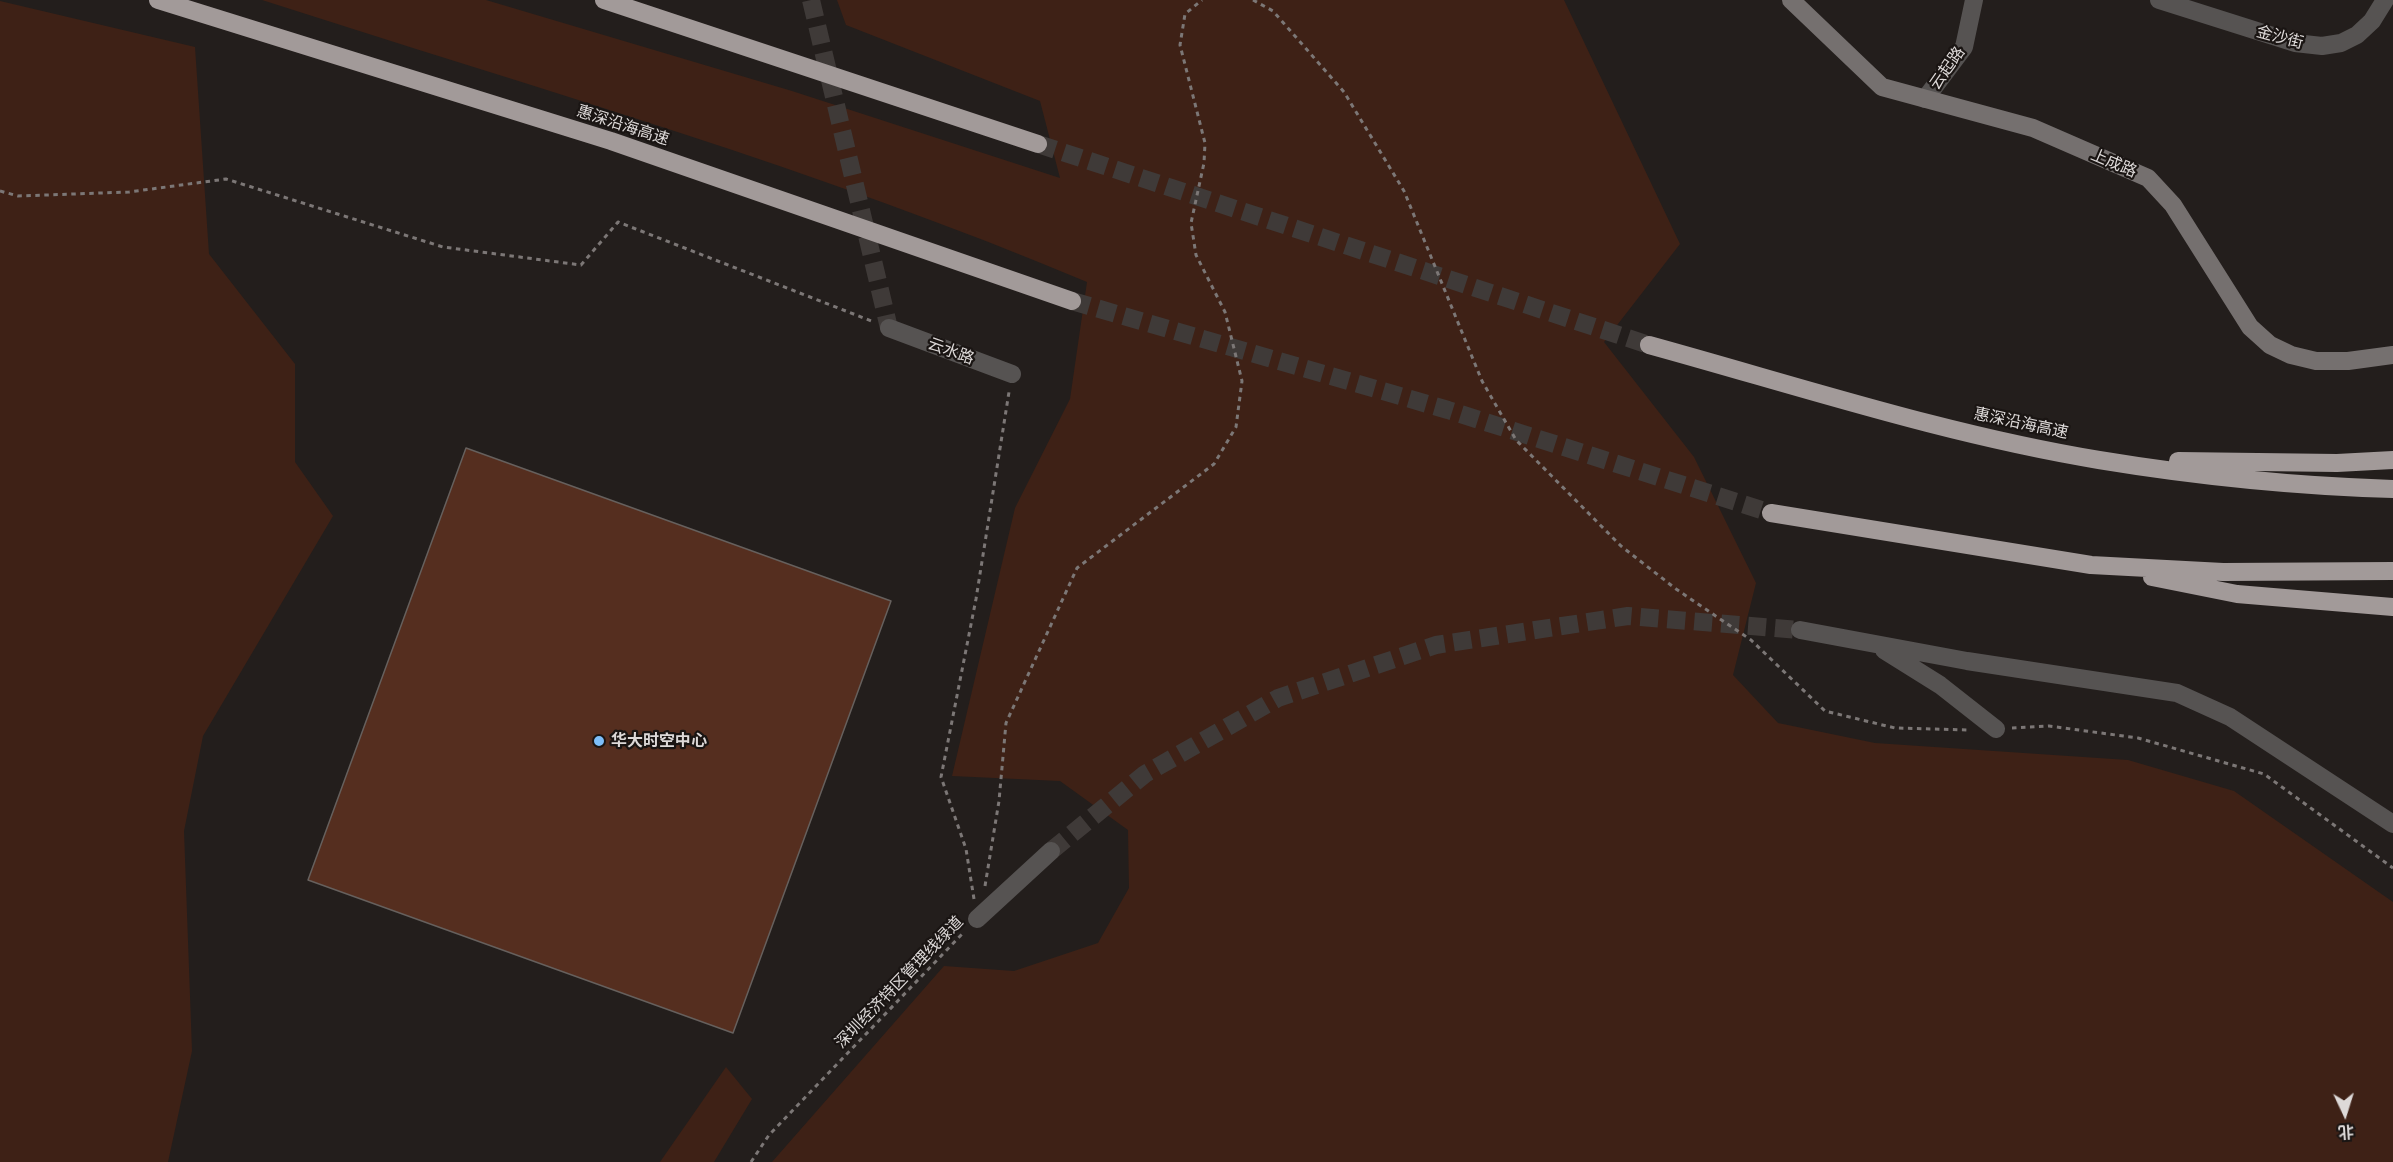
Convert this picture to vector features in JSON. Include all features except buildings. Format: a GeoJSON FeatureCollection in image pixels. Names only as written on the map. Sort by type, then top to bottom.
{"type":"FeatureCollection","features":[{"type":"Feature","properties":{"kind":"highway","name":"惠深沿海高速"},"geometry":{"type":"LineString","coordinates":[[158,0],[611,141],[1072,301]]}},
{"type":"Feature","properties":{"kind":"highway"},"geometry":{"type":"LineString","coordinates":[[604,0],[1038,144]]}},
{"type":"Feature","properties":{"kind":"highway","name":"惠深沿海高速"},"geometry":{"type":"LineString","coordinates":[[1649,345],[1957,430],[2098,460],[2237,479],[2393,489]]}},
{"type":"Feature","properties":{"kind":"highway"},"geometry":{"type":"LineString","coordinates":[[2098,460],[2337,463],[2393,460]]}},
{"type":"Feature","properties":{"kind":"highway"},"geometry":{"type":"LineString","coordinates":[[1771,513],[1932,541],[2091,565],[2237,594],[2393,608]]}},
{"type":"Feature","properties":{"kind":"highway"},"geometry":{"type":"LineString","coordinates":[[2091,565],[2223,572],[2393,571]]}},
{"type":"Feature","properties":{"kind":"street","name":"上成路"},"geometry":{"type":"LineString","coordinates":[[1791,0],[1882,87],[2033,128],[2148,178],[2173,206],[2250,327],[2270,345],[2291,355],[2316,361],[2348,361],[2393,355]]}},
{"type":"Feature","properties":{"kind":"street","name":"云起路"},"geometry":{"type":"LineString","coordinates":[[1925,99],[1964,47],[1974,0]]}},
{"type":"Feature","properties":{"kind":"street","name":"金沙街"},"geometry":{"type":"LineString","coordinates":[[2159,0],[2295,43],[2322,46],[2341,43],[2357,35],[2372,21],[2385,0]]}},
{"type":"Feature","properties":{"kind":"street","name":"云水路"},"geometry":{"type":"LineString","coordinates":[[889,328],[1012,374]]}},
{"type":"Feature","properties":{"kind":"street"},"geometry":{"type":"LineString","coordinates":[[1800,630],[2177,693],[2230,717],[2393,824]]}},
{"type":"Feature","properties":{"kind":"street"},"geometry":{"type":"LineString","coordinates":[[1875,644],[1940,685],[1996,729]]}},
{"type":"Feature","properties":{"kind":"street"},"geometry":{"type":"LineString","coordinates":[[977,919],[1051,851]]}},
{"type":"Feature","properties":{"kind":"path"},"geometry":{"type":"LineString","coordinates":[[985,887],[991,866],[1006,723],[1077,568],[1214,464],[1236,427],[1242,381],[1225,312],[1196,255],[1191,223],[1204,163],[1205,143],[1180,45],[1185,15],[1202,0]]}},
{"type":"Feature","properties":{"kind":"path"},"geometry":{"type":"LineString","coordinates":[[0,191],[18,196],[129,192],[226,179],[443,247],[581,265],[618,222],[889,328]]}},
{"type":"Feature","properties":{"kind":"path"},"geometry":{"type":"LineString","coordinates":[[977,919],[966,849],[941,777],[976,599],[1012,374]]}},
{"type":"Feature","properties":{"kind":"path","name":"深圳经济特区管理线绿道"},"geometry":{"type":"LineString","coordinates":[[751,1162],[776,1127],[977,919]]}},
{"type":"Feature","properties":{"kind":"shaded area"},"geometry":{"type":"Polygon","coordinates":[[[262,0],[486,0],[792,91],[1060,178],[1040,101],[846,25],[837,0],[1564,0],[1680,244],[1604,342],[1694,457],[1756,583],[1733,675],[1778,723],[1875,743],[2128,760],[2234,791],[2393,902],[2393,1162],[772,1162],[944,966],[1014,971],[1098,943],[1129,888],[1128,830],[1060,781],[952,776],[1015,508],[1070,399],[1087,282],[986,241],[781,167],[262,0]]]}},
{"type":"Feature","properties":{"kind":"shaded area"},"geometry":{"type":"Polygon","coordinates":[[[0,1],[195,47],[209,254],[295,364],[295,462],[333,516],[203,736],[184,831],[192,1051],[168,1162],[0,1162],[0,1]]]}},
{"type":"Feature","properties":{"kind":"shaded area"},"geometry":{"type":"Polygon","coordinates":[[[726,1067],[752,1099],[714,1162],[660,1162],[726,1067]]]}},
{"type":"Feature","properties":{"kind":"tunnel"},"geometry":{"type":"LineString","coordinates":[[811,0],[889,328]]}},
{"type":"Feature","properties":{"kind":"tunnel"},"geometry":{"type":"LineString","coordinates":[[1038,144],[1649,345]]}},
{"type":"Feature","properties":{"kind":"tunnel"},"geometry":{"type":"LineString","coordinates":[[1072,301],[1448,410],[1771,513]]}},
{"type":"Feature","properties":{"kind":"tunnel"},"geometry":{"type":"LineString","coordinates":[[1051,851],[1145,774],[1278,698],[1436,645],[1628,616],[1800,630]]}},
{"type":"Feature","properties":{"kind":"place","name":"华大时空中心"},"geometry":{"type":"Point","coordinates":[599,741]}}]}
